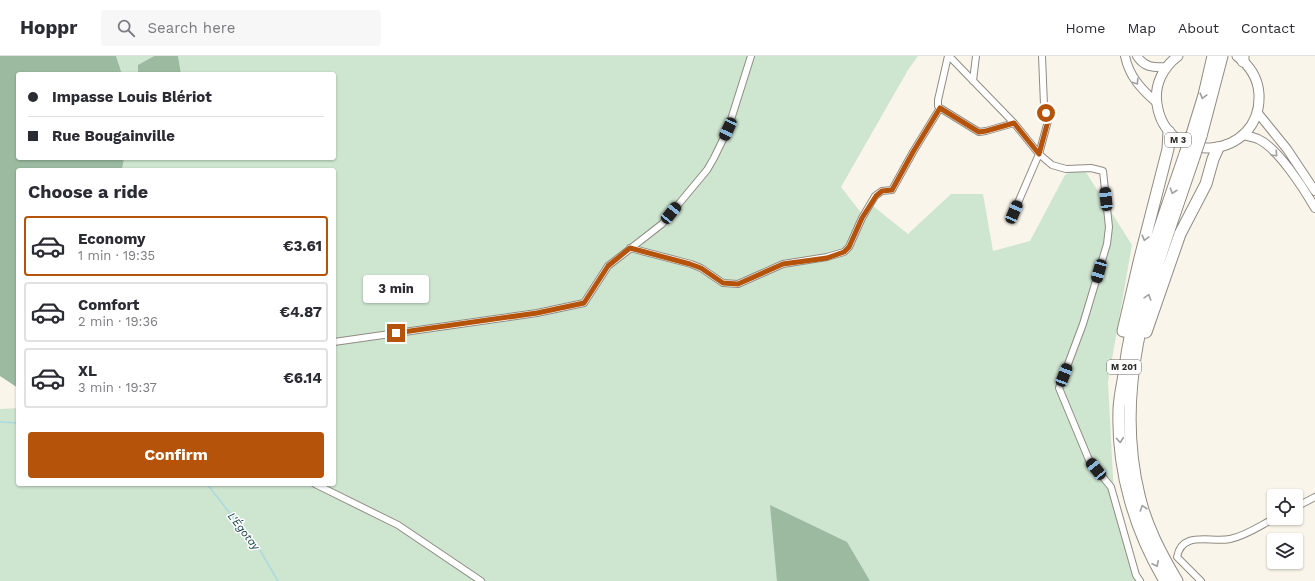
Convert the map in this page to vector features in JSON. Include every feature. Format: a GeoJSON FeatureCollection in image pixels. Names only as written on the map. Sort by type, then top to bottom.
{"type":"FeatureCollection","features":[{"type":"Feature","properties":{"kind":"highway","name":"M 201"},"geometry":{"type":"LineString","coordinates":[[1177,581],[1150,529],[1139,496],[1131,452],[1129,424],[1130,399],[1134,355],[1144,308],[1197,135],[1204,95],[1217,58]]}},
{"type":"Feature","properties":{"kind":"highway"},"geometry":{"type":"LineString","coordinates":[[1119,410],[1119,352],[1123,328],[1168,149],[1169,132]]}},
{"type":"Feature","properties":{"kind":"highway"},"geometry":{"type":"LineString","coordinates":[[1131,452],[1134,395],[1139,360],[1145,335],[1180,234],[1206,184],[1213,159],[1218,148]]}},
{"type":"Feature","properties":{"kind":"highway","name":"M 201"},"geometry":{"type":"LineString","coordinates":[[1165,581],[1141,532],[1130,500],[1122,451],[1119,410],[1126,354],[1148,261],[1190,156]]}},
{"type":"Feature","properties":{"kind":"main road"},"geometry":{"type":"LineString","coordinates":[[1125,56],[1132,76],[1140,88],[1156,102]]}},
{"type":"Feature","properties":{"kind":"main road"},"geometry":{"type":"LineString","coordinates":[[1137,56],[1149,67],[1166,67]]}},
{"type":"Feature","properties":{"kind":"main road","name":"M 3"},"geometry":{"type":"LineString","coordinates":[[1178,56],[1166,67],[1160,78],[1156,102],[1160,118],[1169,132],[1179,140],[1192,146],[1205,149],[1218,148],[1231,143],[1243,135],[1249,128],[1257,112],[1259,101],[1256,79],[1241,58]]}},
{"type":"Feature","properties":{"kind":"main road"},"geometry":{"type":"LineString","coordinates":[[1257,112],[1287,149],[1314,189]]}},
{"type":"Feature","properties":{"kind":"main road"},"geometry":{"type":"LineString","coordinates":[[1243,135],[1258,139],[1266,144],[1292,173],[1315,208]]}},
{"type":"Feature","properties":{"kind":"street"},"geometry":{"type":"LineString","coordinates":[[336,342],[537,313],[584,303],[608,266],[662,224],[706,170],[714,158],[728,129],[751,56]]}},
{"type":"Feature","properties":{"kind":"street"},"geometry":{"type":"LineString","coordinates":[[949,56],[1014,123],[1039,154],[1052,165],[1066,169],[1091,168],[1103,171],[1108,228],[1107,244],[1083,324],[1059,388],[1089,460],[1111,487],[1136,575],[1140,581]]}},
{"type":"Feature","properties":{"kind":"street"},"geometry":{"type":"LineString","coordinates":[[949,56],[938,100],[938,106],[979,132],[1014,123]]}},
{"type":"Feature","properties":{"kind":"street"},"geometry":{"type":"LineString","coordinates":[[973,82],[976,56]]}},
{"type":"Feature","properties":{"kind":"street"},"geometry":{"type":"LineString","coordinates":[[1014,212],[1039,154],[1048,121],[1044,105],[1042,56]]}},
{"type":"Feature","properties":{"kind":"street"},"geometry":{"type":"LineString","coordinates":[[630,248],[690,264],[710,274],[718,280],[730,284],[738,284],[783,264],[827,258],[844,252],[849,247],[862,218],[876,196],[882,191],[892,190],[940,108]]}},
{"type":"Feature","properties":{"kind":"street"},"geometry":{"type":"LineString","coordinates":[[319,486],[398,525],[481,581]]}},
{"type":"Feature","properties":{"kind":"street"},"geometry":{"type":"LineString","coordinates":[[1303,504],[1315,498]]}},
{"type":"Feature","properties":{"kind":"street"},"geometry":{"type":"LineString","coordinates":[[1201,581],[1177,557],[1178,550],[1182,545],[1188,541],[1204,539],[1229,539],[1240,536],[1267,522]]}},
{"type":"Feature","properties":{"kind":"green space"},"geometry":{"type":"Polygon","coordinates":[[[0,56],[116,56],[121,72],[16,72],[16,160],[124,160],[122,168],[16,168],[16,387],[0,376],[0,56]]]}},
{"type":"Feature","properties":{"kind":"green space"},"geometry":{"type":"Polygon","coordinates":[[[116,56],[154,56],[138,65],[138,72],[121,72],[116,56]]]}},
{"type":"Feature","properties":{"kind":"green space"},"geometry":{"type":"Polygon","coordinates":[[[154,56],[178,56],[181,72],[138,72],[138,65],[154,56]]]}},
{"type":"Feature","properties":{"kind":"green space"},"geometry":{"type":"Polygon","coordinates":[[[178,56],[918,56],[908,70],[841,187],[862,214],[873,206],[908,234],[951,194],[983,194],[993,251],[1030,241],[1065,175],[1082,166],[1132,245],[1108,382],[1114,496],[1135,571],[1142,581],[0,581],[0,409],[16,408],[16,486],[336,486],[336,168],[122,168],[124,160],[336,160],[336,72],[181,72],[178,56]]]}},
{"type":"Feature","properties":{"kind":"green space"},"geometry":{"type":"Polygon","coordinates":[[[770,505],[847,542],[870,581],[777,581],[770,505]]]}},
{"type":"Feature","properties":{"kind":"waterway","name":"L'Égotay"},"geometry":{"type":"LineString","coordinates":[[0,422],[16,423]]}},
{"type":"Feature","properties":{"kind":"waterway","name":"L'Égotay"},"geometry":{"type":"LineString","coordinates":[[209,486],[247,535]]}},
{"type":"Feature","properties":{"kind":"waterway","name":"L'Égotay"},"geometry":{"type":"LineString","coordinates":[[251,539],[261,552],[278,581]]}},
{"type":"Feature","properties":{"kind":"route"},"geometry":{"type":"LineString","coordinates":[[396,333],[537,313],[584,303],[608,266],[630,248],[690,264],[701,268],[723,283],[730,284],[738,284],[783,264],[815,258],[827,258],[847,250],[862,218],[876,196],[882,191],[892,190],[940,108],[979,132],[1014,123],[1039,154],[1048,121],[1046,113]]}}]}
